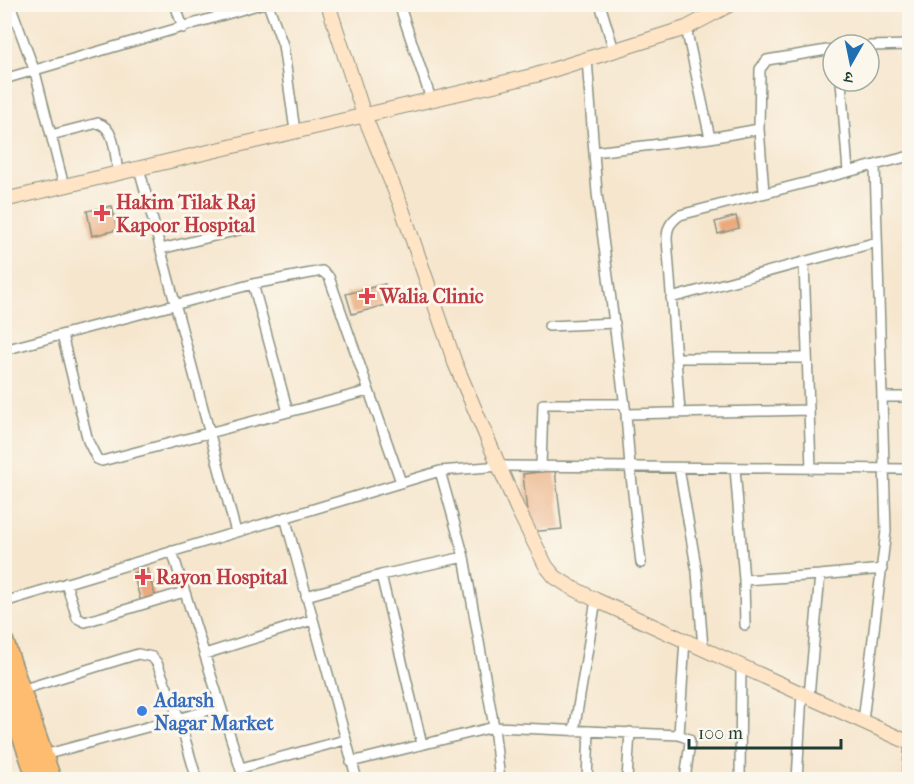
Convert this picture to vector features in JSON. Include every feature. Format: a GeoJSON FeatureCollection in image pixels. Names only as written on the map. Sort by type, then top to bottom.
{"type":"FeatureCollection","features":[{"type":"Feature","properties":{"kind":"highway"},"geometry":{"type":"LineString","coordinates":[[4,641],[13,688],[37,780]]}},
{"type":"Feature","properties":{"kind":"highway"},"geometry":{"type":"LineString","coordinates":[[13,688],[44,755],[52,780]]}},
{"type":"Feature","properties":{"kind":"street"},"geometry":{"type":"LineString","coordinates":[[10,4],[35,72],[64,186]]}},
{"type":"Feature","properties":{"kind":"street"},"geometry":{"type":"LineString","coordinates":[[175,4],[183,28]]}},
{"type":"Feature","properties":{"kind":"street"},"geometry":{"type":"LineString","coordinates":[[4,79],[35,72],[261,4]]}},
{"type":"Feature","properties":{"kind":"street"},"geometry":{"type":"LineString","coordinates":[[268,4],[283,45],[288,68],[295,131]]}},
{"type":"Feature","properties":{"kind":"street"},"geometry":{"type":"LineString","coordinates":[[328,4],[364,115],[400,203],[455,363],[530,536],[546,566],[555,577],[596,600],[909,744],[907,780]]}},
{"type":"Feature","properties":{"kind":"street"},"geometry":{"type":"LineString","coordinates":[[399,4],[431,99]]}},
{"type":"Feature","properties":{"kind":"street"},"geometry":{"type":"LineString","coordinates":[[600,4],[614,50]]}},
{"type":"Feature","properties":{"kind":"street"},"geometry":{"type":"LineString","coordinates":[[4,200],[536,75],[686,28],[705,20],[731,4]]}},
{"type":"Feature","properties":{"kind":"street"},"geometry":{"type":"LineString","coordinates":[[686,28],[710,138]]}},
{"type":"Feature","properties":{"kind":"street"},"geometry":{"type":"LineString","coordinates":[[881,46],[909,45]]}},
{"type":"Feature","properties":{"kind":"street"},"geometry":{"type":"LineString","coordinates":[[764,192],[758,75],[767,60],[821,51]]}},
{"type":"Feature","properties":{"kind":"street"},"geometry":{"type":"LineString","coordinates":[[587,59],[602,242],[615,323],[641,563]]}},
{"type":"Feature","properties":{"kind":"street"},"geometry":{"type":"LineString","coordinates":[[842,93],[848,172]]}},
{"type":"Feature","properties":{"kind":"street"},"geometry":{"type":"LineString","coordinates":[[51,135],[98,123],[103,124],[110,132],[118,173]]}},
{"type":"Feature","properties":{"kind":"street"},"geometry":{"type":"LineString","coordinates":[[594,152],[710,138],[759,129]]}},
{"type":"Feature","properties":{"kind":"street"},"geometry":{"type":"LineString","coordinates":[[680,412],[667,239],[667,229],[674,219],[680,215],[764,192],[909,156]]}},
{"type":"Feature","properties":{"kind":"street"},"geometry":{"type":"LineString","coordinates":[[863,721],[886,531],[875,166]]}},
{"type":"Feature","properties":{"kind":"street"},"geometry":{"type":"LineString","coordinates":[[139,168],[236,532]]}},
{"type":"Feature","properties":{"kind":"street"},"geometry":{"type":"LineString","coordinates":[[161,249],[250,227]]}},
{"type":"Feature","properties":{"kind":"street"},"geometry":{"type":"LineString","coordinates":[[671,298],[877,242]]}},
{"type":"Feature","properties":{"kind":"street"},"geometry":{"type":"LineString","coordinates":[[804,262],[811,468]]}},
{"type":"Feature","properties":{"kind":"street"},"geometry":{"type":"LineString","coordinates":[[4,350],[253,284],[316,270],[326,273],[401,482]]}},
{"type":"Feature","properties":{"kind":"street"},"geometry":{"type":"LineString","coordinates":[[253,284],[288,412]]}},
{"type":"Feature","properties":{"kind":"street"},"geometry":{"type":"LineString","coordinates":[[549,326],[615,323]]}},
{"type":"Feature","properties":{"kind":"street"},"geometry":{"type":"LineString","coordinates":[[62,335],[88,441],[98,459],[108,460],[368,391]]}},
{"type":"Feature","properties":{"kind":"street"},"geometry":{"type":"LineString","coordinates":[[676,358],[807,358]]}},
{"type":"Feature","properties":{"kind":"street"},"geometry":{"type":"LineString","coordinates":[[883,397],[909,397]]}},
{"type":"Feature","properties":{"kind":"street"},"geometry":{"type":"LineString","coordinates":[[541,467],[541,408],[543,404],[624,404]]}},
{"type":"Feature","properties":{"kind":"street"},"geometry":{"type":"LineString","coordinates":[[626,414],[809,410]]}},
{"type":"Feature","properties":{"kind":"street"},"geometry":{"type":"LineString","coordinates":[[4,602],[440,471],[500,466],[909,469]]}},
{"type":"Feature","properties":{"kind":"street"},"geometry":{"type":"LineString","coordinates":[[679,468],[697,572],[703,648]]}},
{"type":"Feature","properties":{"kind":"street"},"geometry":{"type":"LineString","coordinates":[[735,468],[744,580],[745,625]]}},
{"type":"Feature","properties":{"kind":"street"},"geometry":{"type":"LineString","coordinates":[[440,471],[464,557],[494,728],[500,780]]}},
{"type":"Feature","properties":{"kind":"street"},"geometry":{"type":"LineString","coordinates":[[285,517],[357,780]]}},
{"type":"Feature","properties":{"kind":"street"},"geometry":{"type":"LineString","coordinates":[[172,551],[244,780]]}},
{"type":"Feature","properties":{"kind":"street"},"geometry":{"type":"LineString","coordinates":[[306,596],[381,575],[464,557]]}},
{"type":"Feature","properties":{"kind":"street"},"geometry":{"type":"LineString","coordinates":[[744,580],[882,569]]}},
{"type":"Feature","properties":{"kind":"street"},"geometry":{"type":"LineString","coordinates":[[381,575],[422,744]]}},
{"type":"Feature","properties":{"kind":"street"},"geometry":{"type":"LineString","coordinates":[[797,780],[820,575]]}},
{"type":"Feature","properties":{"kind":"street"},"geometry":{"type":"LineString","coordinates":[[66,583],[77,618],[82,622],[184,592]]}},
{"type":"Feature","properties":{"kind":"street"},"geometry":{"type":"LineString","coordinates":[[574,731],[596,600]]}},
{"type":"Feature","properties":{"kind":"street"},"geometry":{"type":"LineString","coordinates":[[205,654],[312,620]]}},
{"type":"Feature","properties":{"kind":"street"},"geometry":{"type":"LineString","coordinates":[[679,735],[685,639]]}},
{"type":"Feature","properties":{"kind":"street"},"geometry":{"type":"LineString","coordinates":[[13,688],[138,654],[152,657],[157,663],[179,718],[197,780]]}},
{"type":"Feature","properties":{"kind":"street"},"geometry":{"type":"LineString","coordinates":[[740,780],[741,665]]}},
{"type":"Feature","properties":{"kind":"street"},"geometry":{"type":"LineString","coordinates":[[44,755],[221,707]]}},
{"type":"Feature","properties":{"kind":"street"},"geometry":{"type":"LineString","coordinates":[[351,762],[494,728],[630,732],[679,735],[689,739],[685,780]]}},
{"type":"Feature","properties":{"kind":"street"},"geometry":{"type":"LineString","coordinates":[[587,780],[589,731]]}},
{"type":"Feature","properties":{"kind":"street"},"geometry":{"type":"LineString","coordinates":[[627,780],[630,732]]}},
{"type":"Feature","properties":{"kind":"street"},"geometry":{"type":"LineString","coordinates":[[241,768],[345,740]]}},
{"type":"Feature","properties":{"kind":"building"},"geometry":{"type":"Polygon","coordinates":[[[112,206],[117,230],[92,236],[87,211],[112,206]]]}},
{"type":"Feature","properties":{"kind":"building"},"geometry":{"type":"Polygon","coordinates":[[[736,216],[739,228],[718,234],[715,222],[736,216]]]}},
{"type":"Feature","properties":{"kind":"building"},"geometry":{"type":"Polygon","coordinates":[[[385,284],[390,304],[352,314],[346,294],[385,284]]]}},
{"type":"Feature","properties":{"kind":"building"},"geometry":{"type":"Polygon","coordinates":[[[555,470],[562,529],[529,532],[523,474],[555,470]]]}},
{"type":"Feature","properties":{"kind":"building"},"geometry":{"type":"Polygon","coordinates":[[[147,569],[156,598],[141,602],[133,573],[147,569]]]}},
{"type":"Feature","properties":{"kind":"place","name":"Hakim Tilak Raj Kapoor Hospital"},"geometry":{"type":"Point","coordinates":[102,213]}},
{"type":"Feature","properties":{"kind":"place","name":"Walia Clinic"},"geometry":{"type":"Point","coordinates":[367,296]}},
{"type":"Feature","properties":{"kind":"place","name":"Rayon Hospital"},"geometry":{"type":"Point","coordinates":[143,577]}},
{"type":"Feature","properties":{"kind":"place","name":"Adarsh Nagar Market"},"geometry":{"type":"Point","coordinates":[142,711]}}]}
